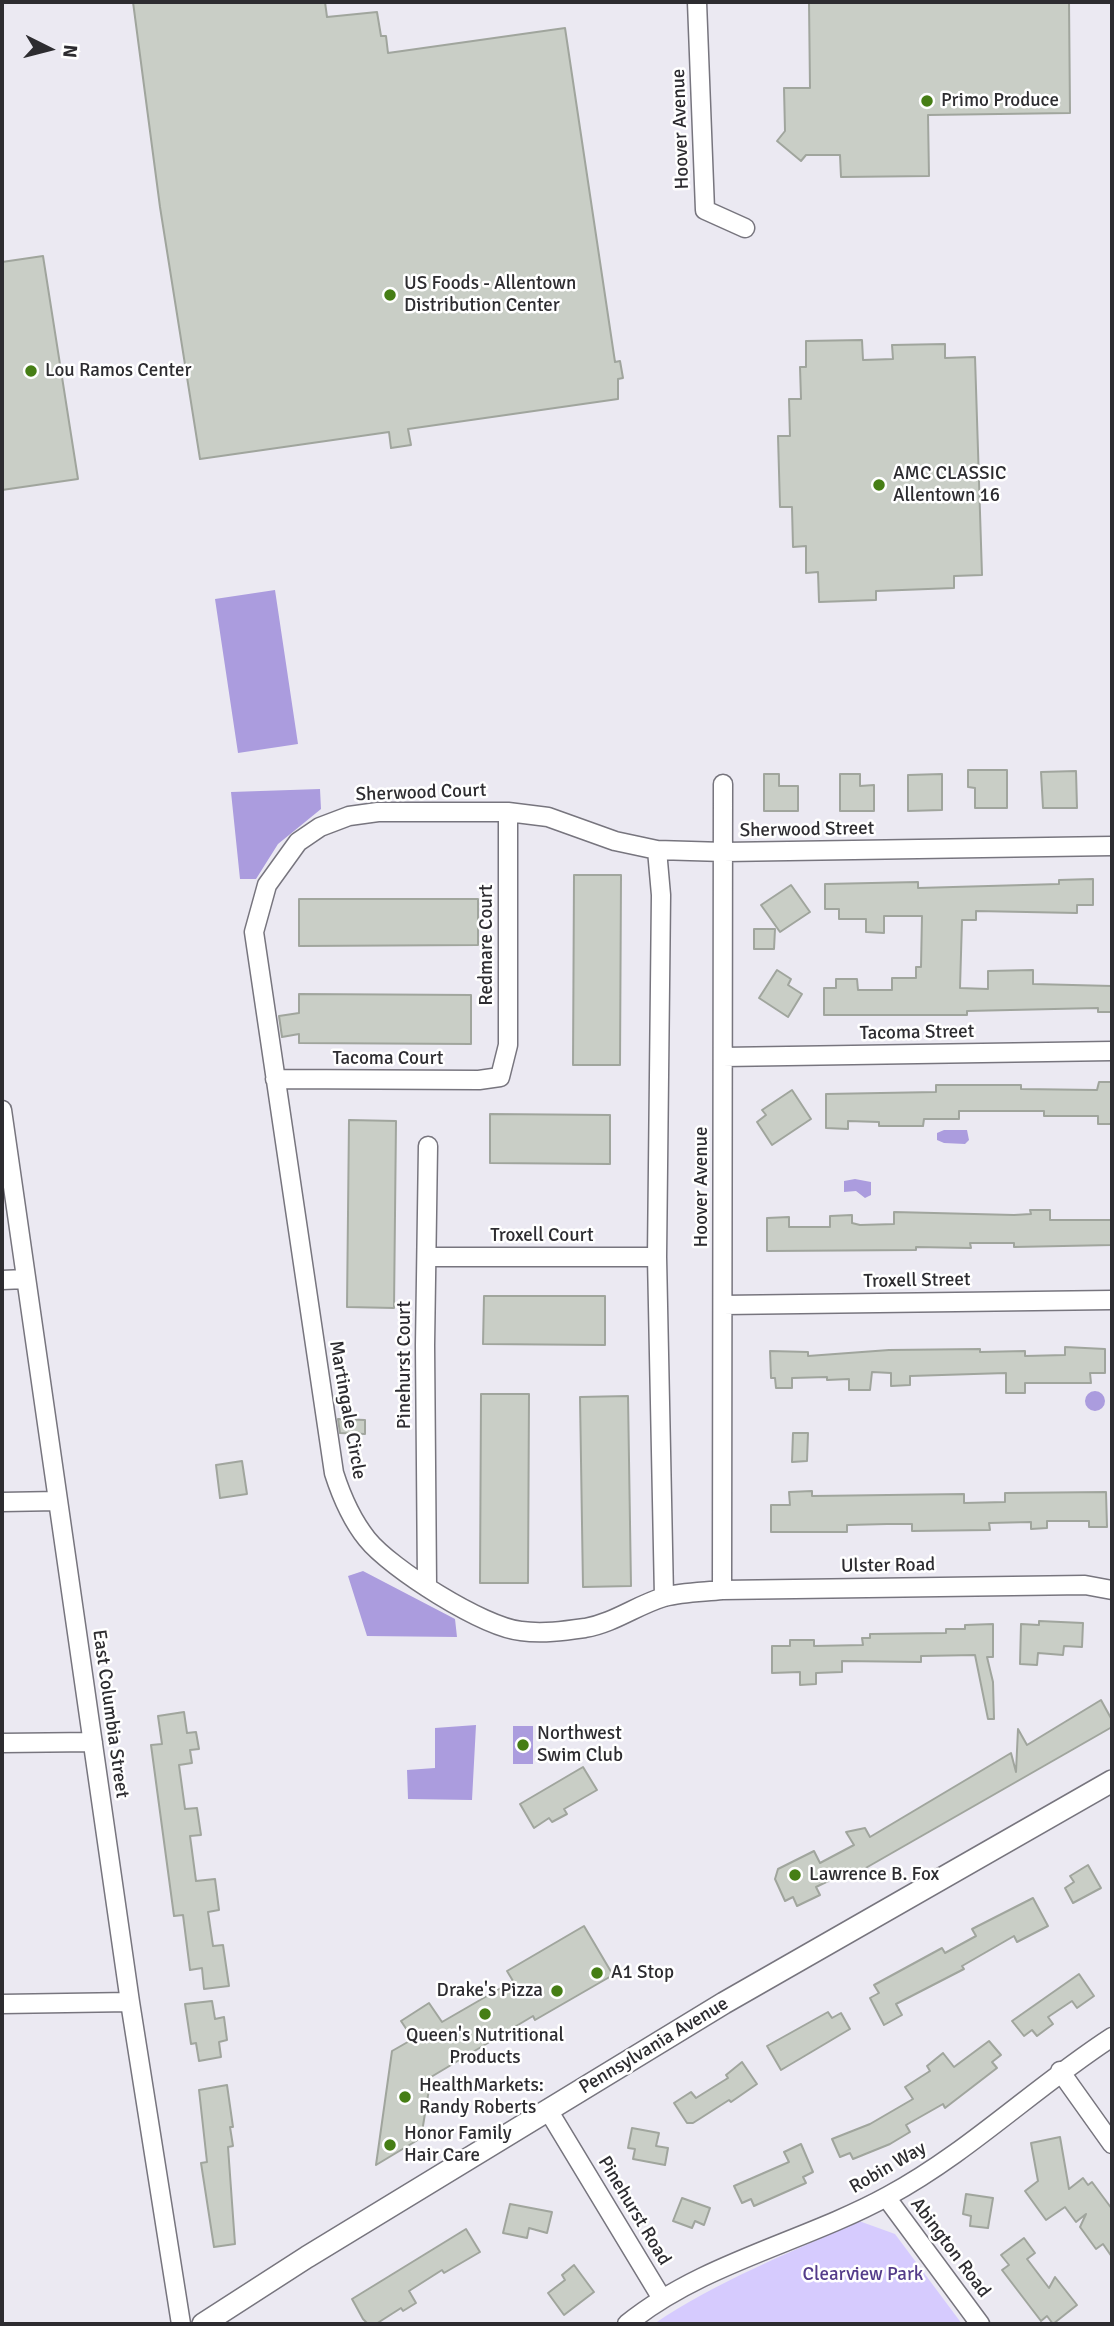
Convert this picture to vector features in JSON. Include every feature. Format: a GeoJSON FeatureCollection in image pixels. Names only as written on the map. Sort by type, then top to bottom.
{"type":"FeatureCollection","features":[{"type":"Feature","properties":{"kind":"street","name":"Hoover Avenue"},"geometry":{"type":"LineString","coordinates":[[697,2],[705,210],[745,228]]}},
{"type":"Feature","properties":{"kind":"street","name":"Hoover Avenue"},"geometry":{"type":"LineString","coordinates":[[722,1590],[723,784]]}},
{"type":"Feature","properties":{"kind":"street","name":"Sherwood Court"},"geometry":{"type":"LineString","coordinates":[[275,1079],[254,932],[267,885],[298,842],[320,827],[349,816],[378,812],[508,812]]}},
{"type":"Feature","properties":{"kind":"street","name":"Sherwood Street"},"geometry":{"type":"LineString","coordinates":[[508,812],[548,817],[615,841],[657,850],[724,852],[1112,846]]}},
{"type":"Feature","properties":{"kind":"street","name":"Redmare Court"},"geometry":{"type":"LineString","coordinates":[[500,1077],[508,1045],[508,812]]}},
{"type":"Feature","properties":{"kind":"street"},"geometry":{"type":"LineString","coordinates":[[657,850],[661,895],[657,1257],[664,1597]]}},
{"type":"Feature","properties":{"kind":"street","name":"Tacoma Street"},"geometry":{"type":"LineString","coordinates":[[723,1057],[1112,1051]]}},
{"type":"Feature","properties":{"kind":"street","name":"Tacoma Court"},"geometry":{"type":"LineString","coordinates":[[275,1079],[479,1080],[500,1077]]}},
{"type":"Feature","properties":{"kind":"street","name":"Martingale Circle"},"geometry":{"type":"LineString","coordinates":[[275,1079],[334,1473],[344,1504],[369,1541],[404,1572],[487,1620],[519,1631],[586,1628],[611,1621],[664,1597]]}},
{"type":"Feature","properties":{"kind":"street","name":"East Columbia Street"},"geometry":{"type":"LineString","coordinates":[[2,1110],[130,2002],[181,2324]]}},
{"type":"Feature","properties":{"kind":"street","name":"Pinehurst Court"},"geometry":{"type":"LineString","coordinates":[[427,1585],[428,1146]]}},
{"type":"Feature","properties":{"kind":"street","name":"Troxell Court"},"geometry":{"type":"LineString","coordinates":[[427,1257],[657,1257]]}},
{"type":"Feature","properties":{"kind":"street"},"geometry":{"type":"LineString","coordinates":[[2,1280],[26,1279]]}},
{"type":"Feature","properties":{"kind":"street","name":"Troxell Street"},"geometry":{"type":"LineString","coordinates":[[723,1305],[1112,1300]]}},
{"type":"Feature","properties":{"kind":"street"},"geometry":{"type":"LineString","coordinates":[[2,1502],[58,1501]]}},
{"type":"Feature","properties":{"kind":"street","name":"Ulster Road"},"geometry":{"type":"LineString","coordinates":[[664,1597],[722,1590],[1085,1585],[1112,1590]]}},
{"type":"Feature","properties":{"kind":"street"},"geometry":{"type":"LineString","coordinates":[[2,1743],[93,1742]]}},
{"type":"Feature","properties":{"kind":"street","name":"Pennsylvania Avenue"},"geometry":{"type":"LineString","coordinates":[[203,2324],[724,2003],[1112,1781]]}},
{"type":"Feature","properties":{"kind":"street"},"geometry":{"type":"LineString","coordinates":[[2,2004],[130,2002]]}},
{"type":"Feature","properties":{"kind":"street","name":"Robin Way"},"geometry":{"type":"LineString","coordinates":[[661,2297],[886,2197],[930,2170],[1060,2071],[1112,2037]]}},
{"type":"Feature","properties":{"kind":"street"},"geometry":{"type":"LineString","coordinates":[[1060,2071],[1112,2144]]}},
{"type":"Feature","properties":{"kind":"street","name":"Pinehurst Road"},"geometry":{"type":"LineString","coordinates":[[548,2110],[661,2297],[627,2324]]}},
{"type":"Feature","properties":{"kind":"street","name":"Abington Road"},"geometry":{"type":"LineString","coordinates":[[886,2197],[980,2324]]}},
{"type":"Feature","properties":{"kind":"green space","name":"Clearview Park"},"geometry":{"type":"Polygon","coordinates":[[[859,2221],[895,2234],[962,2324],[654,2324],[728,2281],[859,2221]]]}},
{"type":"Feature","properties":{"kind":"shaded area"},"geometry":{"type":"Polygon","coordinates":[[[275,590],[298,744],[238,753],[215,599],[275,590]]]}},
{"type":"Feature","properties":{"kind":"shaded area"},"geometry":{"type":"Polygon","coordinates":[[[320,789],[321,809],[278,844],[256,879],[240,879],[231,792],[320,789]]]}},
{"type":"Feature","properties":{"kind":"shaded area"},"geometry":{"type":"Polygon","coordinates":[[[944,1130],[967,1130],[969,1140],[965,1144],[937,1140],[937,1133],[944,1130]]]}},
{"type":"Feature","properties":{"kind":"shaded area"},"geometry":{"type":"Polygon","coordinates":[[[855,1179],[871,1182],[871,1195],[865,1198],[856,1191],[844,1192],[844,1181],[855,1179]]]}},
{"type":"Feature","properties":{"kind":"shaded area"},"geometry":{"type":"Polygon","coordinates":[[[1095,1391],[1102,1394],[1105,1401],[1102,1408],[1095,1411],[1088,1408],[1085,1401],[1088,1394],[1095,1391]]]}},
{"type":"Feature","properties":{"kind":"shaded area"},"geometry":{"type":"Polygon","coordinates":[[[363,1571],[455,1619],[457,1637],[367,1636],[348,1576],[363,1571]]]}},
{"type":"Feature","properties":{"kind":"shaded area"},"geometry":{"type":"Polygon","coordinates":[[[476,1725],[472,1800],[408,1799],[407,1770],[435,1768],[435,1728],[476,1725]]]}},
{"type":"Feature","properties":{"kind":"shaded area","name":"Northwest Swim Club"},"geometry":{"type":"Polygon","coordinates":[[[513,1726],[533,1726],[533,1764],[513,1764],[513,1726]]]}},
{"type":"Feature","properties":{"kind":"building","name":"US Foods - Allentown Distribution Center"},"geometry":{"type":"Polygon","coordinates":[[[133,2],[325,2],[327,17],[377,12],[381,36],[386,36],[388,53],[565,28],[615,362],[620,361],[623,378],[618,379],[618,399],[408,429],[411,445],[391,448],[389,432],[200,459],[160,207],[133,2]]]}},
{"type":"Feature","properties":{"kind":"building","name":"Primo Produce"},"geometry":{"type":"Polygon","coordinates":[[[809,2],[1069,2],[1070,113],[928,115],[929,176],[841,177],[840,155],[806,155],[801,161],[777,141],[785,131],[784,88],[810,88],[809,2]]]}},
{"type":"Feature","properties":{"kind":"building","name":"Lou Ramos Center"},"geometry":{"type":"Polygon","coordinates":[[[43,256],[78,479],[2,490],[2,262],[43,256]]]}},
{"type":"Feature","properties":{"kind":"building","name":"AMC CLASSIC Allentown 16"},"geometry":{"type":"Polygon","coordinates":[[[862,340],[863,360],[893,359],[892,345],[945,344],[945,358],[975,357],[982,575],[954,576],[954,588],[876,591],[876,600],[819,602],[818,572],[806,573],[806,546],[793,547],[792,507],[780,507],[778,436],[790,436],[789,399],[801,399],[800,367],[806,367],[806,341],[862,340]]]}},
{"type":"Feature","properties":{"kind":"building"},"geometry":{"type":"Polygon","coordinates":[[[968,770],[1007,770],[1007,808],[975,808],[975,788],[968,787],[968,770]]]}},
{"type":"Feature","properties":{"kind":"building"},"geometry":{"type":"Polygon","coordinates":[[[1076,771],[1077,808],[1043,808],[1041,772],[1076,771]]]}},
{"type":"Feature","properties":{"kind":"building"},"geometry":{"type":"Polygon","coordinates":[[[764,774],[779,774],[779,786],[798,786],[798,811],[764,811],[764,774]]]}},
{"type":"Feature","properties":{"kind":"building"},"geometry":{"type":"Polygon","coordinates":[[[840,774],[860,774],[860,786],[874,785],[874,811],[840,811],[840,774]]]}},
{"type":"Feature","properties":{"kind":"building"},"geometry":{"type":"Polygon","coordinates":[[[942,774],[942,810],[908,811],[908,775],[942,774]]]}},
{"type":"Feature","properties":{"kind":"building"},"geometry":{"type":"Polygon","coordinates":[[[574,875],[621,875],[620,1065],[573,1065],[574,875]]]}},
{"type":"Feature","properties":{"kind":"building"},"geometry":{"type":"Polygon","coordinates":[[[1093,879],[1093,905],[1077,905],[1077,913],[976,911],[976,920],[962,920],[960,988],[988,989],[988,971],[1033,970],[1033,984],[1112,986],[1112,1012],[1098,1012],[1098,1008],[967,1011],[967,1015],[824,1015],[824,988],[836,988],[836,979],[857,979],[858,990],[892,990],[892,978],[916,978],[916,967],[921,967],[922,916],[884,916],[884,933],[866,932],[866,919],[839,919],[839,909],[825,909],[825,884],[918,882],[918,888],[1059,884],[1059,880],[1093,879]]]}},
{"type":"Feature","properties":{"kind":"building"},"geometry":{"type":"Polygon","coordinates":[[[791,885],[810,912],[780,932],[761,905],[791,885]]]}},
{"type":"Feature","properties":{"kind":"building"},"geometry":{"type":"Polygon","coordinates":[[[299,899],[478,899],[478,945],[299,946],[299,899]]]}},
{"type":"Feature","properties":{"kind":"building"},"geometry":{"type":"Polygon","coordinates":[[[754,929],[775,929],[774,949],[754,949],[754,929]]]}},
{"type":"Feature","properties":{"kind":"building"},"geometry":{"type":"Polygon","coordinates":[[[777,970],[791,979],[788,985],[802,994],[788,1017],[759,998],[777,970]]]}},
{"type":"Feature","properties":{"kind":"building"},"geometry":{"type":"Polygon","coordinates":[[[299,994],[471,995],[471,1044],[299,1043],[299,1034],[282,1037],[279,1016],[299,1013],[299,994]]]}},
{"type":"Feature","properties":{"kind":"building"},"geometry":{"type":"Polygon","coordinates":[[[1099,1082],[1112,1082],[1112,1124],[1098,1124],[1098,1116],[1044,1116],[1044,1111],[959,1111],[959,1119],[924,1119],[923,1126],[879,1126],[879,1122],[848,1121],[848,1129],[826,1128],[826,1094],[936,1092],[936,1085],[1021,1085],[1021,1089],[1097,1090],[1099,1082]]]}},
{"type":"Feature","properties":{"kind":"building"},"geometry":{"type":"Polygon","coordinates":[[[792,1090],[811,1119],[772,1145],[757,1122],[766,1115],[762,1110],[792,1090]]]}},
{"type":"Feature","properties":{"kind":"building"},"geometry":{"type":"Polygon","coordinates":[[[490,1114],[610,1115],[610,1164],[490,1163],[490,1114]]]}},
{"type":"Feature","properties":{"kind":"building"},"geometry":{"type":"Polygon","coordinates":[[[349,1120],[396,1121],[394,1308],[347,1307],[349,1120]]]}},
{"type":"Feature","properties":{"kind":"building"},"geometry":{"type":"Polygon","coordinates":[[[1030,1210],[1050,1210],[1050,1220],[1112,1220],[1112,1245],[1014,1247],[1014,1243],[970,1243],[971,1248],[767,1251],[767,1218],[789,1217],[789,1227],[830,1227],[830,1216],[852,1215],[852,1223],[860,1225],[894,1224],[894,1212],[1014,1215],[1031,1214],[1030,1210]]]}},
{"type":"Feature","properties":{"kind":"building"},"geometry":{"type":"Polygon","coordinates":[[[484,1296],[605,1296],[605,1345],[483,1344],[484,1296]]]}},
{"type":"Feature","properties":{"kind":"building"},"geometry":{"type":"Polygon","coordinates":[[[1065,1347],[1105,1349],[1105,1373],[1090,1373],[1091,1383],[1025,1383],[1025,1393],[1006,1393],[1006,1373],[910,1376],[910,1385],[891,1386],[891,1373],[872,1372],[870,1390],[849,1390],[849,1379],[827,1380],[827,1377],[792,1378],[792,1388],[776,1388],[775,1378],[771,1378],[770,1351],[808,1352],[808,1356],[889,1350],[980,1349],[980,1352],[1025,1351],[1025,1356],[1065,1355],[1065,1347]]]}},
{"type":"Feature","properties":{"kind":"building"},"geometry":{"type":"Polygon","coordinates":[[[481,1394],[529,1394],[528,1583],[480,1583],[481,1394]]]}},
{"type":"Feature","properties":{"kind":"building"},"geometry":{"type":"Polygon","coordinates":[[[628,1396],[631,1586],[583,1587],[580,1397],[628,1396]]]}},
{"type":"Feature","properties":{"kind":"building"},"geometry":{"type":"Polygon","coordinates":[[[338,1419],[365,1420],[365,1434],[340,1433],[338,1419]]]}},
{"type":"Feature","properties":{"kind":"building"},"geometry":{"type":"Polygon","coordinates":[[[793,1433],[808,1433],[807,1461],[792,1462],[793,1433]]]}},
{"type":"Feature","properties":{"kind":"building"},"geometry":{"type":"Polygon","coordinates":[[[242,1461],[247,1494],[220,1498],[216,1465],[242,1461]]]}},
{"type":"Feature","properties":{"kind":"building"},"geometry":{"type":"Polygon","coordinates":[[[812,1491],[812,1496],[964,1494],[964,1503],[1005,1502],[1005,1493],[1106,1492],[1107,1527],[1089,1527],[1089,1521],[1047,1521],[1047,1528],[1031,1529],[1031,1522],[989,1523],[990,1530],[912,1531],[912,1524],[887,1524],[847,1525],[847,1532],[771,1532],[771,1505],[790,1505],[789,1492],[812,1491]]]}},
{"type":"Feature","properties":{"kind":"building"},"geometry":{"type":"Polygon","coordinates":[[[1039,1621],[1083,1623],[1082,1647],[1064,1646],[1063,1655],[1038,1653],[1037,1665],[1020,1664],[1021,1624],[1039,1625],[1039,1621]]]}},
{"type":"Feature","properties":{"kind":"building"},"geometry":{"type":"Polygon","coordinates":[[[993,1624],[993,1657],[987,1657],[993,1682],[994,1719],[988,1719],[975,1655],[921,1656],[921,1662],[842,1661],[842,1672],[816,1673],[816,1684],[800,1685],[800,1672],[772,1673],[772,1646],[790,1646],[790,1640],[814,1640],[814,1646],[863,1645],[862,1638],[870,1638],[870,1634],[946,1633],[946,1629],[965,1629],[965,1625],[993,1624]]]}},
{"type":"Feature","properties":{"kind":"building"},"geometry":{"type":"Polygon","coordinates":[[[1101,1700],[1112,1720],[1112,1727],[850,1877],[847,1872],[816,1887],[820,1895],[797,1906],[793,1897],[785,1901],[775,1879],[778,1869],[814,1851],[820,1863],[854,1845],[846,1832],[865,1828],[870,1837],[1011,1753],[1016,1772],[1018,1729],[1027,1745],[1101,1700]]]}},
{"type":"Feature","properties":{"kind":"building"},"geometry":{"type":"Polygon","coordinates":[[[184,1712],[187,1733],[196,1732],[199,1749],[190,1750],[192,1763],[179,1765],[185,1809],[197,1808],[201,1835],[190,1836],[196,1881],[215,1879],[219,1910],[208,1912],[213,1946],[223,1945],[229,1986],[204,1989],[202,1968],[190,1970],[183,1915],[174,1916],[151,1745],[162,1744],[158,1716],[184,1712]]]}},
{"type":"Feature","properties":{"kind":"building"},"geometry":{"type":"Polygon","coordinates":[[[583,1767],[597,1790],[564,1809],[567,1814],[552,1822],[549,1818],[534,1828],[520,1804],[583,1767]]]}},
{"type":"Feature","properties":{"kind":"building"},"geometry":{"type":"Polygon","coordinates":[[[1088,1865],[1101,1888],[1073,1903],[1065,1888],[1074,1882],[1070,1876],[1088,1865]]]}},
{"type":"Feature","properties":{"kind":"building"},"geometry":{"type":"Polygon","coordinates":[[[1033,1898],[1048,1926],[1017,1942],[1014,1936],[962,1966],[964,1969],[896,2004],[902,2015],[884,2025],[870,1998],[879,1993],[874,1985],[942,1948],[945,1953],[976,1936],[972,1929],[1033,1898]]]}},
{"type":"Feature","properties":{"kind":"building"},"geometry":{"type":"Polygon","coordinates":[[[584,1926],[613,1975],[535,2020],[533,2016],[431,2077],[421,2138],[376,2165],[392,2051],[413,2039],[401,2021],[429,2003],[442,2022],[513,1981],[507,1971],[584,1926]]]}},
{"type":"Feature","properties":{"kind":"building"},"geometry":{"type":"Polygon","coordinates":[[[1079,1974],[1094,1996],[1077,2008],[1072,2001],[1048,2017],[1053,2024],[1037,2036],[1032,2030],[1024,2036],[1012,2021],[1079,1974]]]}},
{"type":"Feature","properties":{"kind":"building"},"geometry":{"type":"Polygon","coordinates":[[[212,2001],[215,2019],[224,2017],[227,2040],[219,2042],[221,2057],[199,2061],[196,2043],[191,2044],[185,2004],[212,2001]]]}},
{"type":"Feature","properties":{"kind":"building"},"geometry":{"type":"Polygon","coordinates":[[[828,2012],[832,2018],[841,2013],[850,2029],[781,2070],[767,2046],[828,2012]]]}},
{"type":"Feature","properties":{"kind":"building"},"geometry":{"type":"Polygon","coordinates":[[[989,2041],[1001,2055],[992,2062],[997,2068],[945,2108],[943,2104],[906,2125],[910,2132],[890,2144],[853,2159],[850,2153],[840,2157],[832,2139],[870,2124],[913,2099],[905,2087],[930,2071],[927,2066],[943,2053],[954,2067],[989,2041]]]}},
{"type":"Feature","properties":{"kind":"building"},"geometry":{"type":"Polygon","coordinates":[[[742,2062],[757,2084],[731,2102],[729,2100],[693,2123],[687,2123],[674,2103],[691,2092],[696,2098],[728,2078],[726,2075],[742,2062]]]}},
{"type":"Feature","properties":{"kind":"building"},"geometry":{"type":"Polygon","coordinates":[[[227,2085],[233,2127],[230,2127],[233,2146],[228,2147],[235,2244],[214,2247],[201,2163],[207,2162],[199,2090],[227,2085]]]}},
{"type":"Feature","properties":{"kind":"building"},"geometry":{"type":"Polygon","coordinates":[[[632,2128],[659,2133],[656,2146],[668,2148],[665,2165],[633,2159],[635,2149],[628,2148],[632,2128]]]}},
{"type":"Feature","properties":{"kind":"building"},"geometry":{"type":"Polygon","coordinates":[[[1060,2137],[1069,2189],[1083,2178],[1088,2185],[1092,2182],[1112,2209],[1112,2257],[1103,2244],[1096,2249],[1080,2227],[1086,2214],[1076,2222],[1065,2207],[1046,2220],[1025,2191],[1038,2181],[1031,2143],[1060,2137]]]}},
{"type":"Feature","properties":{"kind":"building"},"geometry":{"type":"Polygon","coordinates":[[[801,2144],[813,2172],[803,2177],[806,2183],[754,2206],[751,2199],[742,2203],[734,2186],[789,2162],[784,2152],[801,2144]]]}},
{"type":"Feature","properties":{"kind":"building"},"geometry":{"type":"Polygon","coordinates":[[[966,2194],[993,2198],[988,2228],[970,2226],[971,2216],[963,2214],[966,2194]]]}},
{"type":"Feature","properties":{"kind":"building"},"geometry":{"type":"Polygon","coordinates":[[[682,2198],[710,2208],[704,2225],[695,2221],[692,2228],[673,2221],[682,2198]]]}},
{"type":"Feature","properties":{"kind":"building"},"geometry":{"type":"Polygon","coordinates":[[[510,2204],[552,2212],[547,2233],[529,2228],[527,2238],[503,2233],[510,2204]]]}},
{"type":"Feature","properties":{"kind":"building"},"geometry":{"type":"Polygon","coordinates":[[[466,2229],[480,2252],[444,2273],[442,2270],[409,2291],[416,2303],[403,2311],[401,2308],[376,2324],[368,2324],[363,2319],[352,2299],[466,2229]]]}},
{"type":"Feature","properties":{"kind":"building"},"geometry":{"type":"Polygon","coordinates":[[[1024,2238],[1035,2253],[1027,2259],[1049,2288],[1055,2277],[1077,2305],[1053,2324],[1047,2316],[1041,2321],[1002,2270],[1009,2265],[1001,2255],[1024,2238]]]}},
{"type":"Feature","properties":{"kind":"building"},"geometry":{"type":"Polygon","coordinates":[[[574,2265],[594,2292],[564,2315],[548,2293],[565,2280],[562,2275],[574,2265]]]}},
{"type":"Feature","properties":{"kind":"place","name":"Primo Produce"},"geometry":{"type":"Point","coordinates":[927,101]}},
{"type":"Feature","properties":{"kind":"place","name":"US Foods - Allentown Distribution Center"},"geometry":{"type":"Point","coordinates":[390,295]}},
{"type":"Feature","properties":{"kind":"place","name":"Lou Ramos Center"},"geometry":{"type":"Point","coordinates":[31,371]}},
{"type":"Feature","properties":{"kind":"place","name":"AMC CLASSIC Allentown 16"},"geometry":{"type":"Point","coordinates":[879,485]}},
{"type":"Feature","properties":{"kind":"place","name":"Northwest Swim Club"},"geometry":{"type":"Point","coordinates":[523,1745]}},
{"type":"Feature","properties":{"kind":"place","name":"Lawrence B. Fox"},"geometry":{"type":"Point","coordinates":[795,1875]}},
{"type":"Feature","properties":{"kind":"place","name":"A1 Stop"},"geometry":{"type":"Point","coordinates":[597,1973]}},
{"type":"Feature","properties":{"kind":"place","name":"Drake's Pizza"},"geometry":{"type":"Point","coordinates":[557,1991]}},
{"type":"Feature","properties":{"kind":"place","name":"Queen's Nutritional Products"},"geometry":{"type":"Point","coordinates":[485,2014]}},
{"type":"Feature","properties":{"kind":"place","name":"HealthMarkets: Randy Roberts"},"geometry":{"type":"Point","coordinates":[405,2097]}},
{"type":"Feature","properties":{"kind":"place","name":"Honor Family Hair Care"},"geometry":{"type":"Point","coordinates":[390,2145]}}]}
